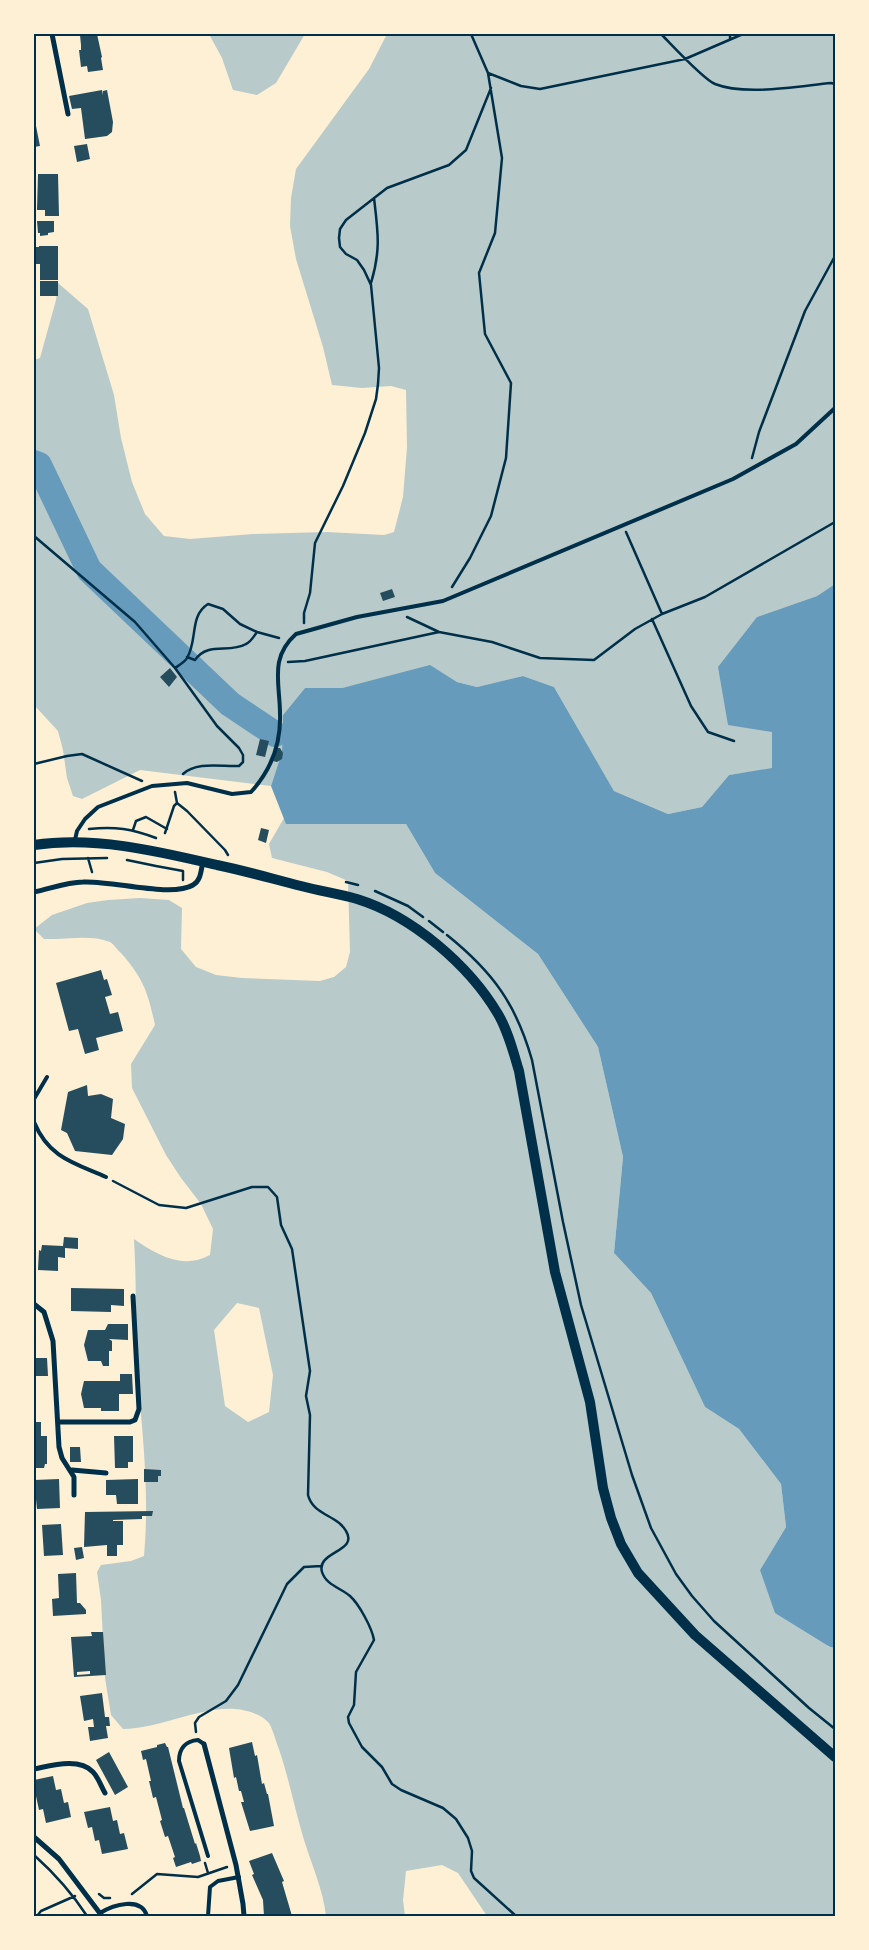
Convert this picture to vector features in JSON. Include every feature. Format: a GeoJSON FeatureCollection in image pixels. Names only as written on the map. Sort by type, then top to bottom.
{"type":"FeatureCollection","features":[{"type":"Feature","properties":{"kind":"main road"},"geometry":{"type":"LineString","coordinates":[[34,845],[75,842],[126,846],[203,861],[358,899],[388,912],[415,928],[441,948],[483,990],[499,1016],[519,1070],[555,1272],[590,1402],[603,1488],[611,1518],[621,1544],[638,1573],[695,1635],[835,1756]]}},
{"type":"Feature","properties":{"kind":"street"},"geometry":{"type":"LineString","coordinates":[[52,34],[68,114]]}},
{"type":"Feature","properties":{"kind":"street"},"geometry":{"type":"LineString","coordinates":[[34,892],[81,882],[171,890],[185,888],[195,885],[200,877],[203,861]]}},
{"type":"Feature","properties":{"kind":"street"},"geometry":{"type":"LineString","coordinates":[[58,1422],[130,1422],[135,1420],[139,1409],[133,1296]]}},
{"type":"Feature","properties":{"kind":"street"},"geometry":{"type":"LineString","coordinates":[[34,1304],[44,1312],[53,1341],[59,1447],[62,1458],[72,1470],[74,1495]]}},
{"type":"Feature","properties":{"kind":"street"},"geometry":{"type":"LineString","coordinates":[[72,1470],[106,1473]]}},
{"type":"Feature","properties":{"kind":"street"},"geometry":{"type":"LineString","coordinates":[[204,1744],[239,1877],[244,1916]]}},
{"type":"Feature","properties":{"kind":"street"},"geometry":{"type":"LineString","coordinates":[[34,1769],[72,1764],[85,1766],[93,1772],[105,1792]]}},
{"type":"Feature","properties":{"kind":"street"},"geometry":{"type":"LineString","coordinates":[[34,1837],[59,1859],[101,1914]]}},
{"type":"Feature","properties":{"kind":"lane"},"geometry":{"type":"LineString","coordinates":[[75,842],[77,830],[85,819],[98,807],[152,786],[195,785],[232,794],[251,792],[262,779],[277,744],[280,714],[277,680],[280,653],[296,634],[357,617],[443,601],[623,526],[752,470],[796,444],[835,408]]}},
{"type":"Feature","properties":{"kind":"lane"},"geometry":{"type":"LineString","coordinates":[[34,1099],[47,1077]]}},
{"type":"Feature","properties":{"kind":"lane"},"geometry":{"type":"LineString","coordinates":[[34,1122],[44,1142],[54,1152],[106,1177]]}},
{"type":"Feature","properties":{"kind":"lane"},"geometry":{"type":"LineString","coordinates":[[204,1744],[198,1740],[187,1743],[182,1747],[179,1761],[208,1856]]}},
{"type":"Feature","properties":{"kind":"lane"},"geometry":{"type":"LineString","coordinates":[[208,1916],[210,1887],[218,1881],[239,1877]]}},
{"type":"Feature","properties":{"kind":"lane"},"geometry":{"type":"LineString","coordinates":[[101,1914],[110,1907],[126,1904],[137,1905],[143,1908],[147,1916]]}},
{"type":"Feature","properties":{"kind":"path"},"geometry":{"type":"LineString","coordinates":[[443,601],[470,558],[491,516],[506,458],[511,383],[485,334],[479,273],[495,233],[502,158],[488,73],[471,34]]}},
{"type":"Feature","properties":{"kind":"path"},"geometry":{"type":"LineString","coordinates":[[661,34],[714,84],[751,90],[835,84]]}},
{"type":"Feature","properties":{"kind":"path"},"geometry":{"type":"LineString","coordinates":[[730,34],[730,39]]}},
{"type":"Feature","properties":{"kind":"path"},"geometry":{"type":"LineString","coordinates":[[488,73],[521,86],[540,89],[685,58],[743,34]]}},
{"type":"Feature","properties":{"kind":"path"},"geometry":{"type":"LineString","coordinates":[[306,632],[304,613],[310,593],[315,543],[343,486],[365,432],[376,399],[379,368],[371,285],[357,260],[346,254],[340,247],[338,238],[340,229],[346,220],[388,188],[449,165],[466,150],[491,88]]}},
{"type":"Feature","properties":{"kind":"path"},"geometry":{"type":"LineString","coordinates":[[371,285],[378,261],[379,243],[374,198]]}},
{"type":"Feature","properties":{"kind":"path"},"geometry":{"type":"LineString","coordinates":[[752,470],[752,455],[758,442],[759,432],[805,311],[835,256]]}},
{"type":"Feature","properties":{"kind":"path"},"geometry":{"type":"LineString","coordinates":[[394,611],[439,632],[492,642],[540,658],[594,660],[635,629],[652,619],[705,597],[835,522]]}},
{"type":"Feature","properties":{"kind":"path"},"geometry":{"type":"LineString","coordinates":[[623,526],[662,614]]}},
{"type":"Feature","properties":{"kind":"path"},"geometry":{"type":"LineString","coordinates":[[34,536],[135,622],[176,668],[217,726],[239,748],[243,755],[243,762],[239,766],[199,766],[188,769],[182,774],[177,784]]}},
{"type":"Feature","properties":{"kind":"path"},"geometry":{"type":"LineString","coordinates":[[176,668],[187,658],[195,623],[201,608],[208,604],[223,609],[240,624],[257,632],[289,640]]}},
{"type":"Feature","properties":{"kind":"path"},"geometry":{"type":"LineString","coordinates":[[652,619],[691,706],[708,732],[734,741]]}},
{"type":"Feature","properties":{"kind":"path"},"geometry":{"type":"LineString","coordinates":[[187,658],[195,660],[205,651],[218,648],[237,648],[248,643],[257,632]]}},
{"type":"Feature","properties":{"kind":"path"},"geometry":{"type":"LineString","coordinates":[[279,663],[306,661],[439,632]]}},
{"type":"Feature","properties":{"kind":"path"},"geometry":{"type":"LineString","coordinates":[[34,764],[82,754],[152,786]]}},
{"type":"Feature","properties":{"kind":"path"},"geometry":{"type":"LineString","coordinates":[[165,833],[174,806],[177,803],[226,850],[229,857]]}},
{"type":"Feature","properties":{"kind":"path"},"geometry":{"type":"LineString","coordinates":[[133,830],[136,821],[146,817],[167,829]]}},
{"type":"Feature","properties":{"kind":"path"},"geometry":{"type":"LineString","coordinates":[[77,830],[110,826],[133,830],[164,841]]}},
{"type":"Feature","properties":{"kind":"path"},"geometry":{"type":"LineString","coordinates":[[34,863],[62,859],[110,858]]}},
{"type":"Feature","properties":{"kind":"path"},"geometry":{"type":"LineString","coordinates":[[120,859],[183,871]]}},
{"type":"Feature","properties":{"kind":"path"},"geometry":{"type":"LineString","coordinates":[[106,1177],[159,1205],[176,1208],[186,1208],[252,1187],[268,1187],[274,1192],[277,1198],[281,1225],[292,1249],[310,1371],[306,1396],[310,1415],[308,1496],[314,1508],[342,1526],[349,1538],[345,1547],[329,1556],[321,1566],[325,1578],[350,1596],[355,1602],[374,1640],[356,1672],[354,1705],[348,1717],[349,1723],[362,1747],[382,1767],[392,1784],[401,1790],[443,1808],[456,1819],[468,1838],[472,1851],[471,1871],[474,1878],[516,1916]]}},
{"type":"Feature","properties":{"kind":"path"},"geometry":{"type":"LineString","coordinates":[[198,1740],[195,1723],[200,1717],[226,1701],[238,1685],[287,1584],[304,1567],[321,1566]]}},
{"type":"Feature","properties":{"kind":"path"},"geometry":{"type":"LineString","coordinates":[[34,1855],[56,1876],[87,1916]]}},
{"type":"Feature","properties":{"kind":"path"},"geometry":{"type":"LineString","coordinates":[[128,1896],[135,1893],[157,1874],[198,1877],[236,1865]]}},
{"type":"Feature","properties":{"kind":"path"},"geometry":{"type":"LineString","coordinates":[[37,1916],[41,1911],[85,1892],[93,1891],[104,1898],[113,1899]]}},
{"type":"Feature","properties":{"kind":"shaded area"},"geometry":{"type":"Polygon","coordinates":[[[209,34],[305,34],[276,83],[257,95],[233,90],[222,58],[209,34]]]}},
{"type":"Feature","properties":{"kind":"shaded area"},"geometry":{"type":"Polygon","coordinates":[[[387,34],[835,34],[835,584],[817,596],[757,617],[772,732],[772,769],[729,775],[702,807],[668,814],[614,791],[554,687],[523,676],[477,687],[457,682],[430,666],[342,688],[305,688],[283,715],[282,752],[271,786],[140,770],[82,799],[73,796],[67,778],[58,731],[34,705],[34,360],[40,358],[56,300],[58,283],[88,309],[114,395],[121,438],[132,482],[145,514],[164,536],[190,539],[253,534],[327,532],[384,535],[394,532],[403,497],[407,447],[406,390],[391,386],[362,388],[332,385],[323,347],[296,259],[290,226],[291,198],[296,169],[369,69],[387,34]]]}},
{"type":"Feature","properties":{"kind":"shaded area"},"geometry":{"type":"Polygon","coordinates":[[[284,818],[287,824],[406,824],[435,873],[538,954],[598,1047],[623,1157],[614,1253],[651,1293],[705,1407],[739,1429],[781,1484],[786,1527],[760,1570],[829,1647],[835,1648],[835,1916],[487,1916],[458,1873],[442,1865],[406,1871],[403,1900],[405,1916],[326,1916],[320,1887],[304,1840],[284,1765],[272,1729],[266,1720],[244,1710],[221,1709],[193,1714],[150,1726],[123,1729],[111,1715],[105,1678],[101,1600],[97,1572],[101,1565],[131,1561],[144,1556],[146,1515],[143,1433],[136,1335],[134,1239],[170,1259],[190,1261],[210,1255],[213,1229],[201,1204],[166,1155],[132,1088],[131,1064],[155,1025],[150,1003],[140,978],[110,942],[94,938],[44,939],[34,929],[52,915],[87,903],[140,898],[169,900],[182,908],[181,949],[196,967],[216,975],[242,978],[320,981],[334,977],[346,967],[350,952],[348,881],[327,872],[272,858],[269,844],[284,818]],[[237,1303],[214,1330],[225,1406],[248,1422],[269,1412],[273,1375],[259,1308],[237,1303]]]}},
{"type":"Feature","properties":{"kind":"water"},"geometry":{"type":"Polygon","coordinates":[[[835,584],[835,1648],[830,1647],[775,1613],[760,1570],[786,1527],[781,1484],[739,1429],[705,1407],[651,1293],[614,1253],[623,1157],[598,1047],[538,954],[435,873],[406,824],[286,824],[271,786],[282,752],[283,715],[305,688],[342,688],[430,665],[457,682],[477,687],[523,676],[554,687],[614,791],[668,814],[702,807],[729,775],[772,768],[772,732],[728,725],[718,667],[757,617],[817,596],[835,584]]]}},
{"type":"Feature","properties":{"kind":"building"},"geometry":{"type":"Polygon","coordinates":[[[75,34],[97,34],[103,70],[88,72],[87,66],[81,67],[80,35],[76,36],[75,34]]]}},
{"type":"Feature","properties":{"kind":"building"},"geometry":{"type":"Polygon","coordinates":[[[102,90],[103,95],[103,91],[107,90],[113,122],[112,132],[107,136],[85,139],[81,108],[72,109],[69,96],[102,90]]]}},
{"type":"Feature","properties":{"kind":"building"},"geometry":{"type":"Polygon","coordinates":[[[34,116],[40,146],[34,147],[34,116]]]}},
{"type":"Feature","properties":{"kind":"building"},"geometry":{"type":"Polygon","coordinates":[[[87,144],[90,159],[77,162],[74,146],[87,144]]]}},
{"type":"Feature","properties":{"kind":"building"},"geometry":{"type":"Polygon","coordinates":[[[38,174],[58,174],[59,216],[45,216],[45,210],[37,210],[38,174]]]}},
{"type":"Feature","properties":{"kind":"building"},"geometry":{"type":"Polygon","coordinates":[[[37,221],[54,221],[54,232],[40,236],[37,221]]]}},
{"type":"Feature","properties":{"kind":"building"},"geometry":{"type":"Polygon","coordinates":[[[58,246],[58,280],[40,280],[40,264],[34,264],[34,247],[58,246]]]}},
{"type":"Feature","properties":{"kind":"building"},"geometry":{"type":"Polygon","coordinates":[[[40,281],[58,281],[58,296],[40,296],[40,281]]]}},
{"type":"Feature","properties":{"kind":"building"},"geometry":{"type":"Polygon","coordinates":[[[392,589],[395,597],[383,601],[380,593],[392,589]]]}},
{"type":"Feature","properties":{"kind":"building"},"geometry":{"type":"Polygon","coordinates":[[[170,668],[177,677],[169,687],[160,677],[170,668]]]}},
{"type":"Feature","properties":{"kind":"building"},"geometry":{"type":"Polygon","coordinates":[[[260,739],[269,741],[265,757],[256,755],[260,739]]]}},
{"type":"Feature","properties":{"kind":"building"},"geometry":{"type":"Polygon","coordinates":[[[276,748],[280,748],[283,753],[282,759],[277,762],[273,761],[276,748]]]}},
{"type":"Feature","properties":{"kind":"building"},"geometry":{"type":"Polygon","coordinates":[[[261,828],[269,830],[266,843],[258,840],[261,828]]]}},
{"type":"Feature","properties":{"kind":"building"},"geometry":{"type":"Polygon","coordinates":[[[101,970],[104,980],[107,979],[112,995],[105,997],[110,1014],[118,1012],[123,1031],[96,1038],[99,1050],[85,1054],[78,1029],[69,1031],[56,983],[101,970]]]}},
{"type":"Feature","properties":{"kind":"building"},"geometry":{"type":"Polygon","coordinates":[[[87,1085],[88,1096],[101,1094],[113,1099],[111,1118],[125,1124],[123,1139],[112,1155],[75,1151],[67,1133],[61,1130],[68,1092],[87,1085]]]}},
{"type":"Feature","properties":{"kind":"building"},"geometry":{"type":"Polygon","coordinates":[[[64,1237],[78,1238],[78,1249],[65,1248],[65,1258],[58,1257],[58,1271],[38,1270],[39,1250],[41,1251],[42,1245],[63,1246],[64,1237]]]}},
{"type":"Feature","properties":{"kind":"building"},"geometry":{"type":"Polygon","coordinates":[[[71,1288],[124,1289],[124,1306],[111,1305],[111,1312],[71,1311],[71,1288]]]}},
{"type":"Feature","properties":{"kind":"building"},"geometry":{"type":"Polygon","coordinates":[[[108,1324],[128,1324],[128,1340],[109,1339],[112,1341],[112,1351],[109,1351],[109,1366],[103,1366],[101,1361],[88,1361],[84,1345],[88,1330],[105,1330],[108,1324]]]}},
{"type":"Feature","properties":{"kind":"building"},"geometry":{"type":"Polygon","coordinates":[[[34,1358],[47,1358],[48,1376],[34,1376],[34,1358]]]}},
{"type":"Feature","properties":{"kind":"building"},"geometry":{"type":"Polygon","coordinates":[[[120,1374],[132,1374],[133,1394],[119,1394],[119,1411],[101,1411],[101,1408],[84,1408],[81,1394],[84,1381],[120,1381],[120,1374]]]}},
{"type":"Feature","properties":{"kind":"building"},"geometry":{"type":"Polygon","coordinates":[[[34,1422],[41,1422],[41,1436],[47,1436],[47,1464],[45,1464],[44,1468],[34,1468],[34,1422]]]}},
{"type":"Feature","properties":{"kind":"building"},"geometry":{"type":"Polygon","coordinates":[[[114,1436],[133,1436],[133,1462],[128,1462],[128,1468],[115,1468],[114,1436]]]}},
{"type":"Feature","properties":{"kind":"building"},"geometry":{"type":"Polygon","coordinates":[[[70,1447],[80,1447],[81,1462],[70,1462],[70,1447]]]}},
{"type":"Feature","properties":{"kind":"building"},"geometry":{"type":"Polygon","coordinates":[[[144,1469],[161,1470],[158,1482],[144,1482],[144,1469]]]}},
{"type":"Feature","properties":{"kind":"building"},"geometry":{"type":"Polygon","coordinates":[[[59,1479],[60,1508],[37,1509],[34,1480],[59,1479]]]}},
{"type":"Feature","properties":{"kind":"building"},"geometry":{"type":"Polygon","coordinates":[[[138,1479],[138,1504],[117,1504],[116,1495],[106,1495],[106,1480],[138,1479]]]}},
{"type":"Feature","properties":{"kind":"building"},"geometry":{"type":"Polygon","coordinates":[[[153,1511],[152,1516],[142,1516],[142,1519],[113,1520],[123,1521],[123,1545],[117,1545],[117,1556],[107,1556],[107,1545],[84,1547],[85,1512],[153,1511]]]}},
{"type":"Feature","properties":{"kind":"building"},"geometry":{"type":"Polygon","coordinates":[[[61,1524],[63,1555],[44,1556],[42,1525],[61,1524]]]}},
{"type":"Feature","properties":{"kind":"building"},"geometry":{"type":"Polygon","coordinates":[[[82,1547],[84,1558],[76,1560],[74,1548],[82,1547]]]}},
{"type":"Feature","properties":{"kind":"building"},"geometry":{"type":"Polygon","coordinates":[[[76,1573],[77,1603],[80,1603],[86,1610],[86,1614],[53,1616],[52,1599],[59,1598],[58,1574],[76,1573]]]}},
{"type":"Feature","properties":{"kind":"building"},"geometry":{"type":"Polygon","coordinates":[[[91,1632],[103,1632],[106,1675],[74,1677],[71,1637],[92,1636],[91,1632]],[[90,1671],[77,1672],[77,1675],[90,1674],[90,1671]]]}},
{"type":"Feature","properties":{"kind":"building"},"geometry":{"type":"Polygon","coordinates":[[[102,1693],[105,1717],[109,1717],[110,1726],[106,1726],[108,1738],[90,1741],[88,1727],[94,1727],[93,1719],[84,1721],[80,1696],[102,1693]]]}},
{"type":"Feature","properties":{"kind":"building"},"geometry":{"type":"Polygon","coordinates":[[[252,1742],[255,1756],[257,1755],[262,1784],[264,1783],[268,1794],[274,1826],[250,1831],[241,1802],[244,1802],[241,1791],[239,1791],[236,1777],[234,1778],[229,1748],[252,1742]]]}},
{"type":"Feature","properties":{"kind":"building"},"geometry":{"type":"Polygon","coordinates":[[[165,1743],[168,1747],[183,1808],[201,1861],[176,1867],[173,1858],[175,1857],[168,1836],[165,1837],[160,1821],[162,1820],[156,1797],[153,1798],[146,1759],[143,1760],[141,1751],[165,1743]]]}},
{"type":"Feature","properties":{"kind":"building"},"geometry":{"type":"Polygon","coordinates":[[[109,1752],[128,1787],[115,1795],[96,1760],[109,1752]]]}},
{"type":"Feature","properties":{"kind":"building"},"geometry":{"type":"Polygon","coordinates":[[[53,1776],[56,1790],[61,1789],[64,1803],[68,1802],[71,1817],[46,1823],[43,1809],[39,1810],[36,1796],[34,1796],[34,1780],[53,1776]]]}},
{"type":"Feature","properties":{"kind":"building"},"geometry":{"type":"Polygon","coordinates":[[[110,1807],[113,1821],[117,1820],[120,1834],[124,1833],[128,1849],[102,1854],[99,1840],[95,1841],[92,1827],[88,1828],[84,1812],[110,1807]]]}},
{"type":"Feature","properties":{"kind":"building"},"geometry":{"type":"Polygon","coordinates":[[[272,1853],[284,1881],[282,1882],[292,1916],[264,1916],[263,1900],[252,1875],[254,1874],[249,1861],[272,1853]]]}},
{"type":"Feature","properties":{"kind":"waterway"},"geometry":{"type":"LineString","coordinates":[[34,463],[39,465],[89,570],[230,704],[275,734]]}}]}
